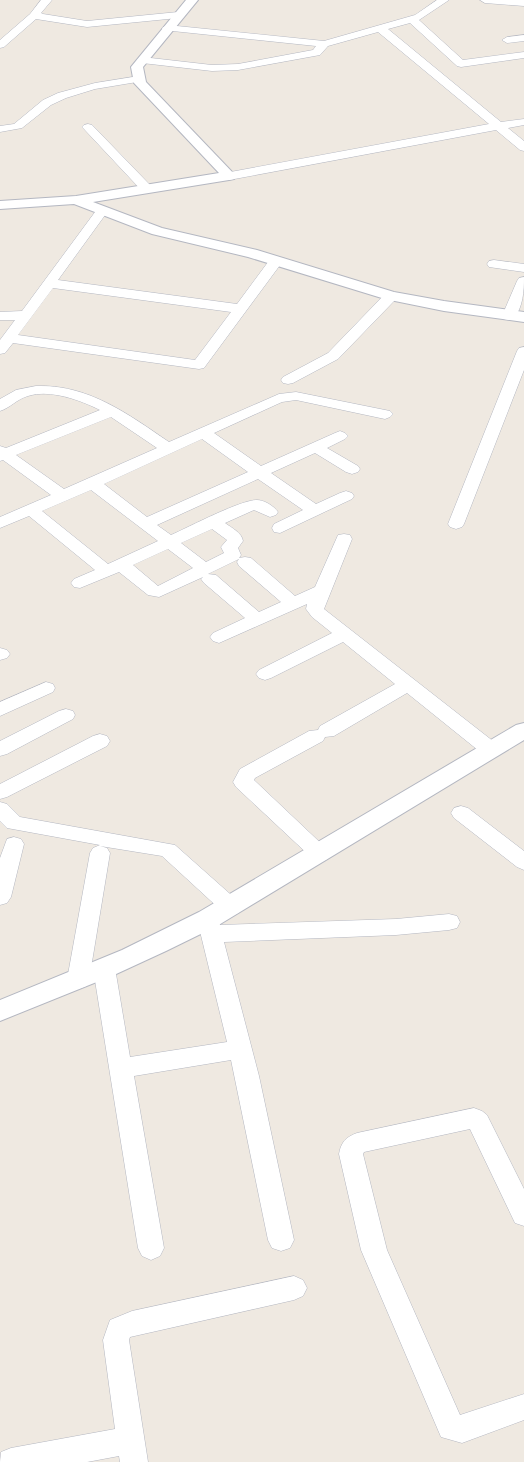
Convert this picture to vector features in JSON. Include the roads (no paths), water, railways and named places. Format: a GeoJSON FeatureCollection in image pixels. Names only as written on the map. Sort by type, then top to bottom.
{"type":"FeatureCollection","features":[{"type":"Feature","properties":{"kind":"street"},"geometry":{"type":"LineString","coordinates":[[0,45],[36,14],[34,13],[48,0]]}},
{"type":"Feature","properties":{"kind":"street"},"geometry":{"type":"LineString","coordinates":[[192,0],[167,28],[137,67],[139,79],[140,83],[229,176]]}},
{"type":"Feature","properties":{"kind":"street"},"geometry":{"type":"LineString","coordinates":[[167,28],[324,44],[419,17],[444,0]]}},
{"type":"Feature","properties":{"kind":"street"},"geometry":{"type":"LineString","coordinates":[[485,0],[524,3]]}},
{"type":"Feature","properties":{"kind":"street"},"geometry":{"type":"LineString","coordinates":[[36,14],[40,17],[88,24],[104,24],[178,15]]}},
{"type":"Feature","properties":{"kind":"street"},"geometry":{"type":"LineString","coordinates":[[412,19],[461,64],[524,55]]}},
{"type":"Feature","properties":{"kind":"street"},"geometry":{"type":"LineString","coordinates":[[380,28],[524,147]]}},
{"type":"Feature","properties":{"kind":"street"},"geometry":{"type":"LineString","coordinates":[[507,40],[524,38]]}},
{"type":"Feature","properties":{"kind":"street"},"geometry":{"type":"LineString","coordinates":[[142,60],[212,68],[238,67],[316,53],[324,44]]}},
{"type":"Feature","properties":{"kind":"street"},"geometry":{"type":"LineString","coordinates":[[0,129],[17,126],[37,109],[52,100],[109,83],[139,79]]}},
{"type":"Feature","properties":{"kind":"street"},"geometry":{"type":"LineString","coordinates":[[0,205],[76,200],[147,189],[229,176],[524,122]]}},
{"type":"Feature","properties":{"kind":"street"},"geometry":{"type":"LineString","coordinates":[[88,127],[147,189]]}},
{"type":"Feature","properties":{"kind":"street"},"geometry":{"type":"LineString","coordinates":[[76,200],[157,231],[252,253],[391,296],[517,316],[524,281]]}},
{"type":"Feature","properties":{"kind":"street"},"geometry":{"type":"LineString","coordinates":[[0,350],[27,315],[48,283],[102,210]]}},
{"type":"Feature","properties":{"kind":"street"},"geometry":{"type":"LineString","coordinates":[[10,338],[199,365],[276,261]]}},
{"type":"Feature","properties":{"kind":"street"},"geometry":{"type":"LineString","coordinates":[[494,264],[524,268]]}},
{"type":"Feature","properties":{"kind":"street"},"geometry":{"type":"LineString","coordinates":[[48,283],[241,309]]}},
{"type":"Feature","properties":{"kind":"street"},"geometry":{"type":"LineString","coordinates":[[288,380],[333,356],[391,296]]}},
{"type":"Feature","properties":{"kind":"street"},"geometry":{"type":"LineString","coordinates":[[0,316],[27,315]]}},
{"type":"Feature","properties":{"kind":"street"},"geometry":{"type":"LineString","coordinates":[[456,524],[524,351]]}},
{"type":"Feature","properties":{"kind":"street"},"geometry":{"type":"LineString","coordinates":[[0,406],[22,393],[35,390],[50,390],[77,394],[112,411],[168,449]]}},
{"type":"Feature","properties":{"kind":"street"},"geometry":{"type":"LineString","coordinates":[[0,523],[93,483],[279,398],[296,396],[385,414]]}},
{"type":"Feature","properties":{"kind":"street"},"geometry":{"type":"LineString","coordinates":[[2,454],[112,411]]}},
{"type":"Feature","properties":{"kind":"street"},"geometry":{"type":"LineString","coordinates":[[203,433],[315,511]]}},
{"type":"Feature","properties":{"kind":"street"},"geometry":{"type":"LineString","coordinates":[[146,524],[340,436]]}},
{"type":"Feature","properties":{"kind":"street"},"geometry":{"type":"LineString","coordinates":[[316,447],[352,469]]}},
{"type":"Feature","properties":{"kind":"street"},"geometry":{"type":"LineString","coordinates":[[2,454],[63,496]]}},
{"type":"Feature","properties":{"kind":"street"},"geometry":{"type":"LineString","coordinates":[[93,483],[170,543],[258,620]]}},
{"type":"Feature","properties":{"kind":"street"},"geometry":{"type":"LineString","coordinates":[[280,528],[346,496]]}},
{"type":"Feature","properties":{"kind":"street"},"geometry":{"type":"LineString","coordinates":[[80,583],[252,505],[258,505],[270,512]]}},
{"type":"Feature","properties":{"kind":"street"},"geometry":{"type":"LineString","coordinates":[[31,510],[114,568],[157,592],[207,574],[233,554],[229,547],[236,540],[235,538],[214,523]]}},
{"type":"Feature","properties":{"kind":"street"},"geometry":{"type":"LineString","coordinates":[[344,539],[321,591],[315,609],[318,613],[491,750]]}},
{"type":"Feature","properties":{"kind":"street"},"geometry":{"type":"LineString","coordinates":[[245,562],[294,604]]}},
{"type":"Feature","properties":{"kind":"street"},"geometry":{"type":"LineString","coordinates":[[219,637],[321,591]]}},
{"type":"Feature","properties":{"kind":"street"},"geometry":{"type":"LineString","coordinates":[[265,674],[345,634]]}},
{"type":"Feature","properties":{"kind":"street"},"geometry":{"type":"LineString","coordinates":[[320,854],[243,782],[247,774],[409,684]]}},
{"type":"Feature","properties":{"kind":"street"},"geometry":{"type":"LineString","coordinates":[[0,710],[46,688]]}},
{"type":"Feature","properties":{"kind":"street"},"geometry":{"type":"LineString","coordinates":[[0,749],[66,715]]}},
{"type":"Feature","properties":{"kind":"street"},"geometry":{"type":"LineString","coordinates":[[210,927],[231,907],[524,730]]}},
{"type":"Feature","properties":{"kind":"street"},"geometry":{"type":"LineString","coordinates":[[0,792],[100,741]]}},
{"type":"Feature","properties":{"kind":"street"},"geometry":{"type":"LineString","coordinates":[[0,809],[14,823],[168,850],[231,907]]}},
{"type":"Feature","properties":{"kind":"street"},"geometry":{"type":"LineString","coordinates":[[461,813],[524,862]]}},
{"type":"Feature","properties":{"kind":"street"},"geometry":{"type":"LineString","coordinates":[[0,897],[14,844]]}},
{"type":"Feature","properties":{"kind":"street"},"geometry":{"type":"LineString","coordinates":[[78,980],[100,853]]}},
{"type":"Feature","properties":{"kind":"street"},"geometry":{"type":"LineString","coordinates":[[0,1011],[78,980],[171,939],[210,927],[396,927],[449,922]]}},
{"type":"Feature","properties":{"kind":"street"},"geometry":{"type":"LineString","coordinates":[[210,927],[240,1049],[281,1240]]}},
{"type":"Feature","properties":{"kind":"street"},"geometry":{"type":"LineString","coordinates":[[104,968],[151,1248]]}},
{"type":"Feature","properties":{"kind":"street"},"geometry":{"type":"LineString","coordinates":[[121,1068],[240,1049]]}},
{"type":"Feature","properties":{"kind":"street"},"geometry":{"type":"LineString","coordinates":[[524,1215],[479,1122],[474,1118],[357,1143],[352,1148],[351,1154],[374,1250],[451,1426],[462,1429],[524,1407]]}},
{"type":"Feature","properties":{"kind":"street"},"geometry":{"type":"LineString","coordinates":[[11,1462],[132,1451],[116,1340],[119,1330],[132,1323],[294,1288]]}}]}
